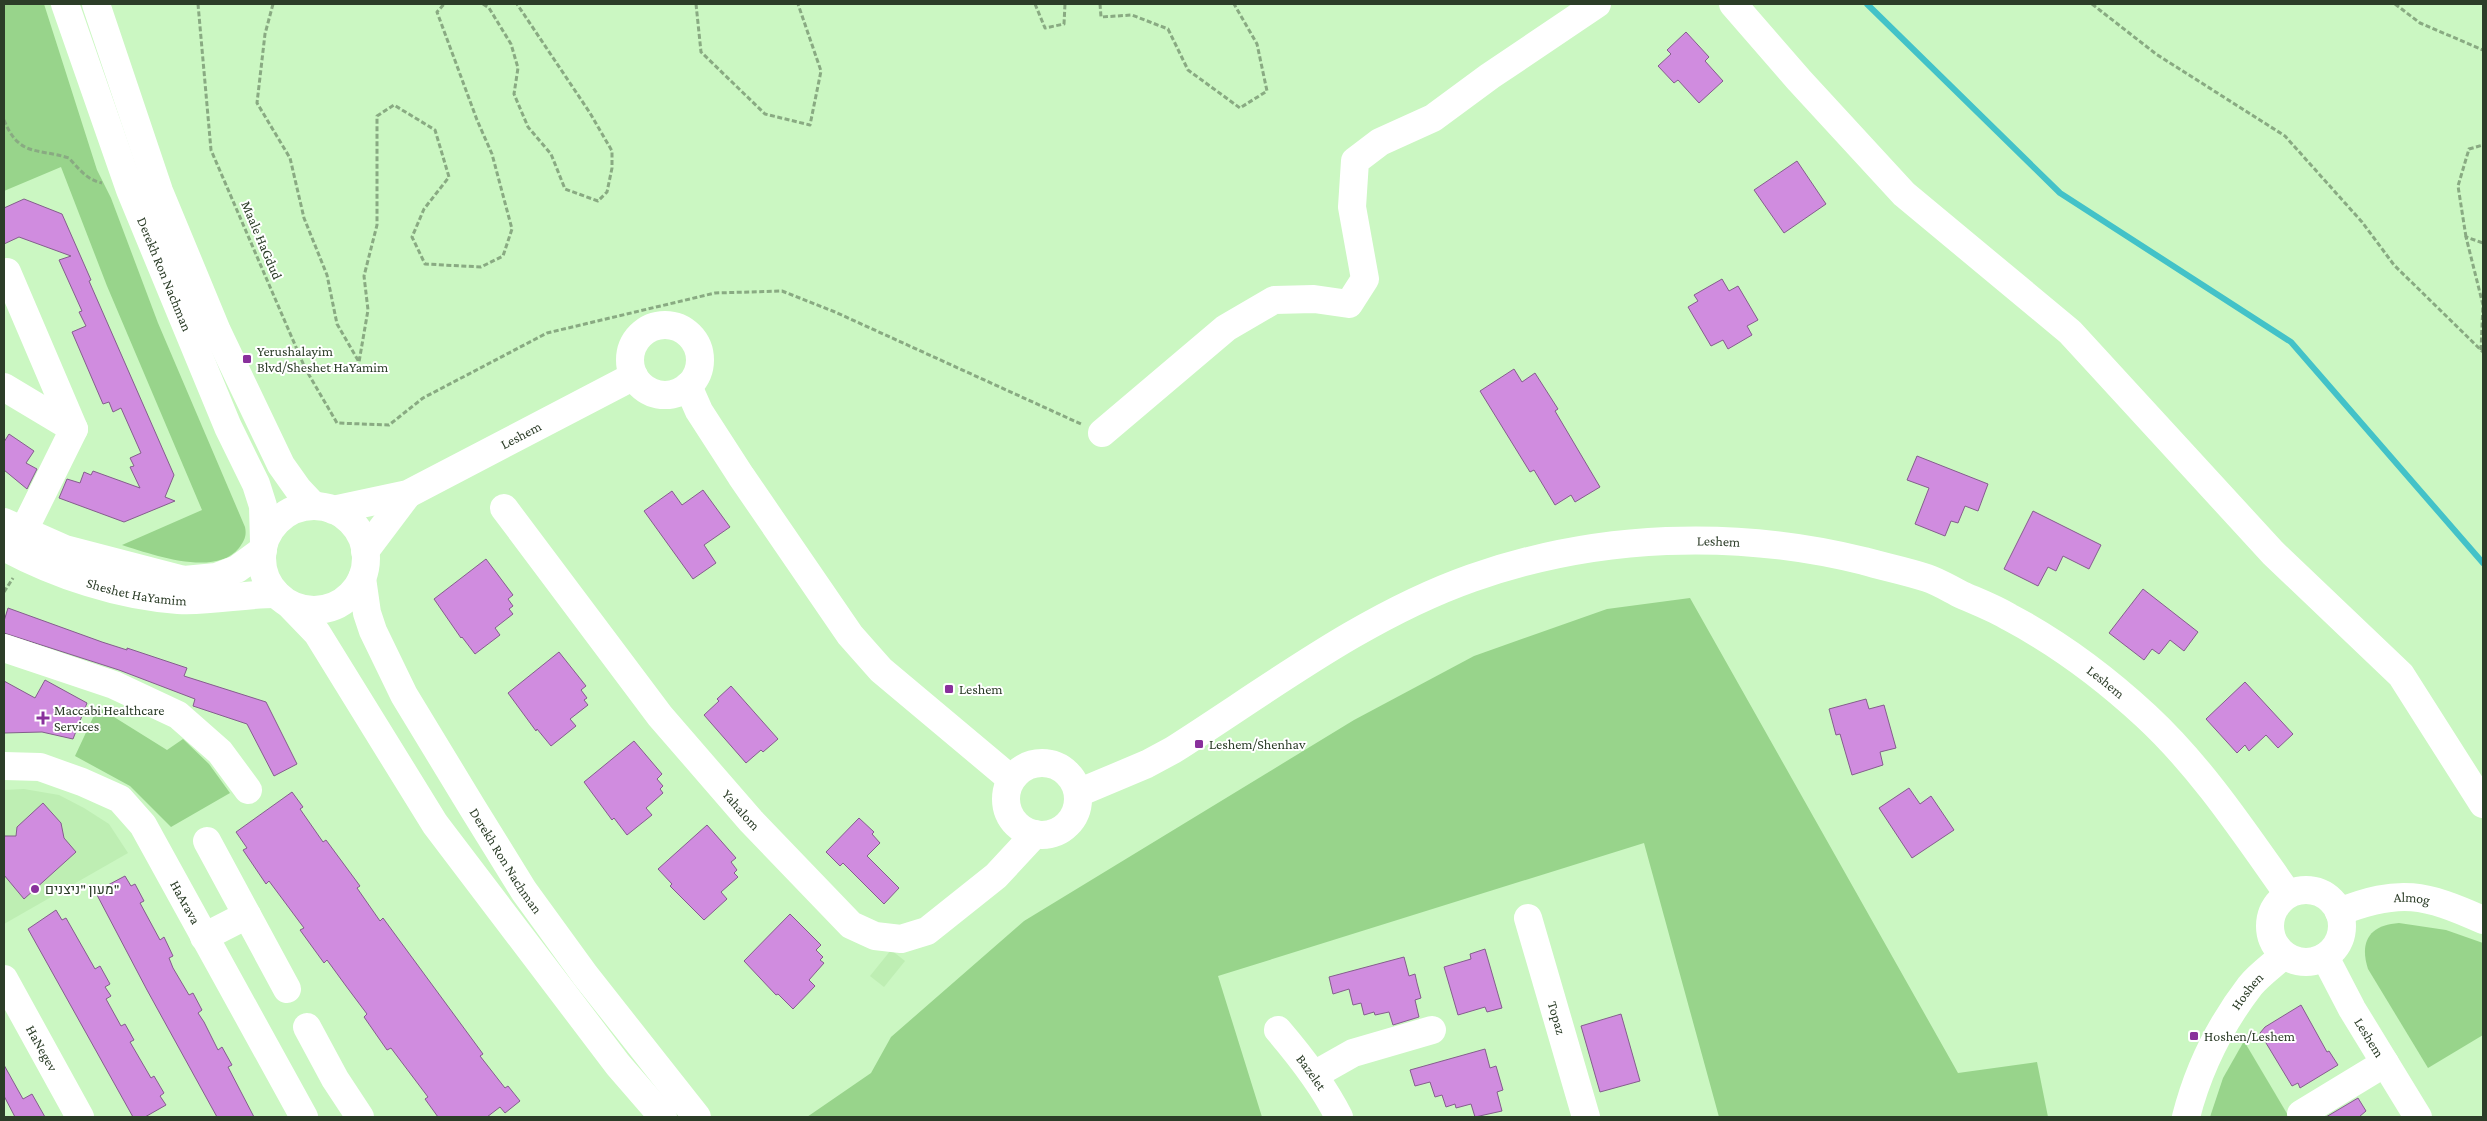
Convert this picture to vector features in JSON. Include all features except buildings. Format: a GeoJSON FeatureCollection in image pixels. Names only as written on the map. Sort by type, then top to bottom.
{"type":"FeatureCollection","features":[{"type":"Feature","properties":{"kind":"street","name":"Derekh Ron Nachman"},"geometry":{"type":"LineString","coordinates":[[65,4],[134,199],[224,418],[256,484],[263,506],[263,546]]}},
{"type":"Feature","properties":{"kind":"street","name":"Derekh Ron Nachman"},"geometry":{"type":"LineString","coordinates":[[96,4],[159,191],[217,331],[281,465],[298,489],[323,508]]}},
{"type":"Feature","properties":{"kind":"street"},"geometry":{"type":"LineString","coordinates":[[1102,433],[1226,328],[1274,300],[1314,299],[1349,304],[1365,279],[1352,207],[1355,161],[1380,142],[1433,118],[1490,76],[1597,4]]}},
{"type":"Feature","properties":{"kind":"street"},"geometry":{"type":"LineString","coordinates":[[1733,4],[1799,80],[1904,194],[2070,332],[2274,554],[2401,675],[2483,804]]}},
{"type":"Feature","properties":{"kind":"street"},"geometry":{"type":"LineString","coordinates":[[7,272],[74,429]]}},
{"type":"Feature","properties":{"kind":"street"},"geometry":{"type":"LineString","coordinates":[[666,325],[680,328],[694,340],[700,362],[698,373],[688,386],[676,393],[662,395],[648,391],[634,376],[631,367],[633,347],[641,334],[653,327],[666,325]]}},
{"type":"Feature","properties":{"kind":"street","name":"Leshem"},"geometry":{"type":"LineString","coordinates":[[323,508],[406,497],[634,376]]}},
{"type":"Feature","properties":{"kind":"street"},"geometry":{"type":"LineString","coordinates":[[688,386],[699,410],[850,635],[880,670],[1011,779]]}},
{"type":"Feature","properties":{"kind":"street"},"geometry":{"type":"LineString","coordinates":[[4,387],[74,429]]}},
{"type":"Feature","properties":{"kind":"street"},"geometry":{"type":"LineString","coordinates":[[10,534],[74,429]]}},
{"type":"Feature","properties":{"kind":"street","name":"Leshem"},"geometry":{"type":"LineString","coordinates":[[365,551],[406,497]]}},
{"type":"Feature","properties":{"kind":"street"},"geometry":{"type":"LineString","coordinates":[[283,600],[307,610],[324,610],[341,602],[353,592],[362,578],[365,551],[355,525],[323,508],[295,509],[275,522],[263,546],[261,562],[266,579],[283,600],[317,633],[435,824],[618,1064],[663,1117]]}},
{"type":"Feature","properties":{"kind":"street","name":"Yahalom"},"geometry":{"type":"LineString","coordinates":[[504,508],[660,716],[751,821],[851,925],[875,936],[900,939],[927,931],[996,876],[1035,834]]}},
{"type":"Feature","properties":{"kind":"street","name":"Sheshet HaYamim"},"geometry":{"type":"LineString","coordinates":[[10,534],[184,580],[216,577],[237,569],[263,546]]}},
{"type":"Feature","properties":{"kind":"street","name":"Sheshet HaYamim"},"geometry":{"type":"LineString","coordinates":[[10,534],[87,582],[132,593],[177,600],[283,600]]}},
{"type":"Feature","properties":{"kind":"street","name":"Leshem"},"geometry":{"type":"LineString","coordinates":[[1078,792],[1128,772],[1173,750],[1373,624],[1427,596],[1472,578],[1575,550],[1625,543],[1691,540],[1776,544],[1841,555],[1929,579],[2009,616],[2058,647],[2145,714],[2178,748],[2213,789],[2288,894]]}},
{"type":"Feature","properties":{"kind":"street","name":"Derekh Ron Nachman"},"geometry":{"type":"LineString","coordinates":[[362,578],[367,613],[404,695],[472,808],[524,891],[585,975],[697,1117]]}},
{"type":"Feature","properties":{"kind":"street"},"geometry":{"type":"LineString","coordinates":[[4,648],[114,685],[178,715],[220,752],[248,790]]}},
{"type":"Feature","properties":{"kind":"street"},"geometry":{"type":"LineString","coordinates":[[1051,763],[1066,770],[1075,783],[1078,792],[1077,811],[1071,822],[1063,830],[1048,835],[1026,832],[1012,819],[1006,803],[1006,791],[1011,779],[1018,771],[1030,764],[1051,763]]}},
{"type":"Feature","properties":{"kind":"street","name":"HaArava"},"geometry":{"type":"LineString","coordinates":[[4,766],[40,767],[82,782],[120,799],[143,825],[304,1117]]}},
{"type":"Feature","properties":{"kind":"street"},"geometry":{"type":"LineString","coordinates":[[207,841],[287,989]]}},
{"type":"Feature","properties":{"kind":"street"},"geometry":{"type":"LineString","coordinates":[[2301,890],[2319,892],[2333,901],[2339,912],[2343,928],[2340,941],[2331,953],[2310,962],[2297,962],[2284,955],[2277,949],[2270,935],[2270,916],[2278,903],[2288,894],[2301,890]]}},
{"type":"Feature","properties":{"kind":"street","name":"Almog"},"geometry":{"type":"LineString","coordinates":[[2339,912],[2364,902],[2415,896],[2438,902],[2483,920]]}},
{"type":"Feature","properties":{"kind":"street"},"geometry":{"type":"LineString","coordinates":[[204,937],[247,915]]}},
{"type":"Feature","properties":{"kind":"street","name":"Topaz"},"geometry":{"type":"LineString","coordinates":[[1528,918],[1586,1117]]}},
{"type":"Feature","properties":{"kind":"street","name":"Hoshen"},"geometry":{"type":"LineString","coordinates":[[2186,1117],[2200,1072],[2226,1020],[2251,985],[2284,955]]}},
{"type":"Feature","properties":{"kind":"street","name":"Leshem"},"geometry":{"type":"LineString","coordinates":[[2325,957],[2352,1009],[2418,1117]]}},
{"type":"Feature","properties":{"kind":"street","name":"HaNegev"},"geometry":{"type":"LineString","coordinates":[[4,979],[80,1117]]}},
{"type":"Feature","properties":{"kind":"street"},"geometry":{"type":"LineString","coordinates":[[307,1028],[335,1079],[359,1117]]}},
{"type":"Feature","properties":{"kind":"street","name":"Bazelet"},"geometry":{"type":"LineString","coordinates":[[1278,1030],[1314,1074],[1330,1098],[1339,1117]]}},
{"type":"Feature","properties":{"kind":"street"},"geometry":{"type":"LineString","coordinates":[[1314,1074],[1353,1053],[1432,1030]]}},
{"type":"Feature","properties":{"kind":"street"},"geometry":{"type":"LineString","coordinates":[[2301,1114],[2385,1063]]}},
{"type":"Feature","properties":{"kind":"path","name":"Maale HaGdud"},"geometry":{"type":"LineString","coordinates":[[198,4],[211,150],[305,368],[337,423],[389,425],[423,398],[547,333],[715,293],[782,291],[835,312],[1102,433]]}},
{"type":"Feature","properties":{"kind":"path"},"geometry":{"type":"LineString","coordinates":[[273,4],[265,34],[257,103],[290,158],[304,218],[327,275],[337,324],[359,362],[368,310],[364,276],[377,225],[377,116],[394,105],[435,130],[449,176],[424,209],[412,237],[425,264],[481,267],[503,256],[512,229],[492,154],[477,120],[437,12],[444,4]]}},
{"type":"Feature","properties":{"kind":"path"},"geometry":{"type":"LineString","coordinates":[[483,4],[489,8],[511,44],[518,68],[514,94],[528,127],[551,154],[565,188],[598,201],[607,192],[612,168],[612,151],[590,113],[517,4]]}},
{"type":"Feature","properties":{"kind":"path"},"geometry":{"type":"LineString","coordinates":[[696,4],[701,52],[765,114],[810,125],[821,71],[798,4]]}},
{"type":"Feature","properties":{"kind":"path"},"geometry":{"type":"LineString","coordinates":[[1035,4],[1045,28],[1064,24],[1065,4]]}},
{"type":"Feature","properties":{"kind":"path"},"geometry":{"type":"LineString","coordinates":[[1100,4],[1102,17],[1132,15],[1168,29],[1188,70],[1240,108],[1267,92],[1258,44],[1234,4]]}},
{"type":"Feature","properties":{"kind":"path"},"geometry":{"type":"LineString","coordinates":[[2092,4],[2156,54],[2285,136],[2362,222],[2394,265],[2482,351]]}},
{"type":"Feature","properties":{"kind":"path"},"geometry":{"type":"LineString","coordinates":[[2395,4],[2420,23],[2483,50]]}},
{"type":"Feature","properties":{"kind":"path"},"geometry":{"type":"LineString","coordinates":[[4,120],[8,131],[25,149],[51,152],[70,158],[90,178],[110,185]]}},
{"type":"Feature","properties":{"kind":"path"},"geometry":{"type":"LineString","coordinates":[[2482,351],[2483,305],[2466,237],[2458,186],[2469,149],[2483,145]]}},
{"type":"Feature","properties":{"kind":"path"},"geometry":{"type":"LineString","coordinates":[[2466,237],[2483,243]]}},
{"type":"Feature","properties":{"kind":"path"},"geometry":{"type":"LineString","coordinates":[[4,592],[16,572]]}},
{"type":"Feature","properties":{"kind":"shaded area"},"geometry":{"type":"Polygon","coordinates":[[[4,4],[44,4],[97,170],[111,198],[158,323],[246,530],[239,548],[228,557],[199,563],[165,558],[122,545],[202,510],[107,286],[61,167],[4,191],[4,4]]]}},
{"type":"Feature","properties":{"kind":"shaded area"},"geometry":{"type":"Polygon","coordinates":[[[1690,598],[1958,1073],[2037,1062],[2048,1117],[1719,1117],[1644,843],[1218,976],[1262,1117],[807,1117],[871,1073],[891,1037],[1024,921],[1354,720],[1474,656],[1607,609],[1690,598]]]}},
{"type":"Feature","properties":{"kind":"shaded area"},"geometry":{"type":"Polygon","coordinates":[[[98,707],[167,750],[183,739],[209,764],[230,793],[171,827],[130,786],[75,756],[98,707]]]}},
{"type":"Feature","properties":{"kind":"shaded area","name":"מעון \"ניצנים\""},"geometry":{"type":"Polygon","coordinates":[[[24,789],[59,795],[84,808],[109,824],[128,853],[4,924],[4,790],[24,789]]]}},
{"type":"Feature","properties":{"kind":"shaded area"},"geometry":{"type":"Polygon","coordinates":[[[2399,923],[2446,930],[2483,943],[2483,1035],[2428,1068],[2368,969],[2366,959],[2365,950],[2369,936],[2381,927],[2399,923]]]}},
{"type":"Feature","properties":{"kind":"shaded area"},"geometry":{"type":"Polygon","coordinates":[[[891,950],[905,961],[884,987],[870,976],[891,950]]]}},
{"type":"Feature","properties":{"kind":"shaded area"},"geometry":{"type":"Polygon","coordinates":[[[2244,1041],[2289,1117],[2210,1117],[2223,1078],[2244,1041]]]}},
{"type":"Feature","properties":{"kind":"waterway"},"geometry":{"type":"LineString","coordinates":[[1867,4],[2060,193],[2291,342],[2483,563]]}},
{"type":"Feature","properties":{"kind":"place","name":"Yerushalayim Blvd/Sheshet HaYamim"},"geometry":{"type":"Point","coordinates":[247,359]}},
{"type":"Feature","properties":{"kind":"place","name":"Leshem"},"geometry":{"type":"Point","coordinates":[949,689]}},
{"type":"Feature","properties":{"kind":"place","name":"Maccabi Healthcare Services"},"geometry":{"type":"Point","coordinates":[43,718]}},
{"type":"Feature","properties":{"kind":"place","name":"Leshem/Shenhav"},"geometry":{"type":"Point","coordinates":[1199,744]}},
{"type":"Feature","properties":{"kind":"place","name":"מעון \"ניצנים\""},"geometry":{"type":"Point","coordinates":[35,889]}},
{"type":"Feature","properties":{"kind":"place","name":"Hoshen/Leshem"},"geometry":{"type":"Point","coordinates":[2194,1036]}}]}
